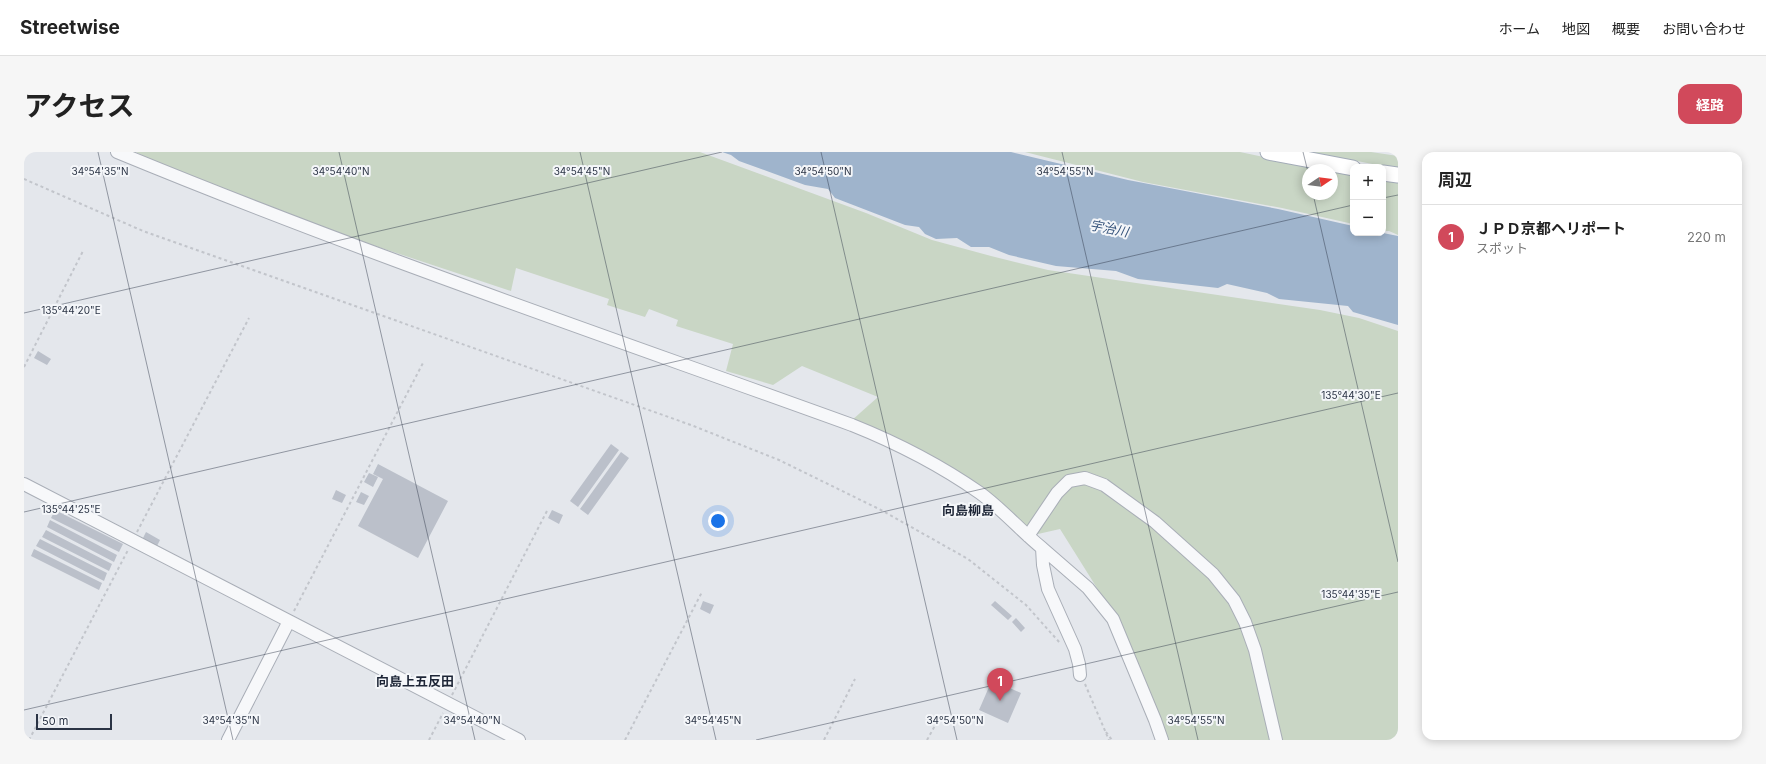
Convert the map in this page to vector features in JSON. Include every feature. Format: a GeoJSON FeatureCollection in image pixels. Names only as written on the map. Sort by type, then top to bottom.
{"type":"FeatureCollection","features":[{"type":"Feature","properties":{"kind":"main road"},"geometry":{"type":"LineString","coordinates":[[1268,152],[1350,167]]}},
{"type":"Feature","properties":{"kind":"main road"},"geometry":{"type":"LineString","coordinates":[[1386,173],[1398,175]]}},
{"type":"Feature","properties":{"kind":"street"},"geometry":{"type":"LineString","coordinates":[[117,152],[230,198],[416,268],[844,422],[893,441],[933,463],[982,494],[1088,588],[1114,620],[1162,740]]}},
{"type":"Feature","properties":{"kind":"street"},"geometry":{"type":"LineString","coordinates":[[1028,536],[1057,493],[1069,481],[1086,478],[1104,485],[1155,522],[1213,574],[1234,600],[1245,622],[1255,650],[1276,740]]}},
{"type":"Feature","properties":{"kind":"street"},"geometry":{"type":"LineString","coordinates":[[24,484],[519,740]]}},
{"type":"Feature","properties":{"kind":"street"},"geometry":{"type":"LineString","coordinates":[[1042,548],[1043,565],[1048,589],[1075,649],[1080,675]]}},
{"type":"Feature","properties":{"kind":"street"},"geometry":{"type":"LineString","coordinates":[[228,740],[289,621]]}},
{"type":"Feature","properties":{"kind":"path"},"geometry":{"type":"LineString","coordinates":[[24,179],[143,231],[691,425],[779,460],[882,510],[968,559],[1026,605],[1062,647]]}},
{"type":"Feature","properties":{"kind":"path"},"geometry":{"type":"LineString","coordinates":[[24,367],[83,251]]}},
{"type":"Feature","properties":{"kind":"path"},"geometry":{"type":"LineString","coordinates":[[30,740],[249,318]]}},
{"type":"Feature","properties":{"kind":"path"},"geometry":{"type":"LineString","coordinates":[[289,621],[424,361]]}},
{"type":"Feature","properties":{"kind":"path"},"geometry":{"type":"LineString","coordinates":[[429,740],[548,509]]}},
{"type":"Feature","properties":{"kind":"path"},"geometry":{"type":"LineString","coordinates":[[625,740],[702,592]]}},
{"type":"Feature","properties":{"kind":"path"},"geometry":{"type":"LineString","coordinates":[[1080,675],[1092,698],[1110,740]]}},
{"type":"Feature","properties":{"kind":"path"},"geometry":{"type":"LineString","coordinates":[[824,740],[855,679]]}},
{"type":"Feature","properties":{"kind":"path"},"geometry":{"type":"LineString","coordinates":[[927,740],[937,722]]}},
{"type":"Feature","properties":{"kind":"green space"},"geometry":{"type":"Polygon","coordinates":[[[136,152],[700,152],[866,213],[932,240],[991,256],[1048,270],[1320,310],[1359,318],[1398,331],[1398,740],[1166,740],[1112,612],[1060,529],[1038,534],[1025,528],[942,462],[851,421],[878,397],[802,366],[773,385],[726,371],[733,344],[676,326],[678,320],[649,309],[645,317],[607,305],[609,299],[516,268],[511,291],[303,222],[159,164],[136,152]]]}},
{"type":"Feature","properties":{"kind":"green space"},"geometry":{"type":"Polygon","coordinates":[[[1025,152],[1240,152],[1302,165],[1302,200],[1338,200],[1338,172],[1350,174],[1350,223],[1282,208],[1143,182],[1025,152]]]}},
{"type":"Feature","properties":{"kind":"green space"},"geometry":{"type":"Polygon","coordinates":[[[1311,152],[1371,152],[1398,156],[1398,169],[1386,167],[1386,164],[1372,164],[1311,152]]]}},
{"type":"Feature","properties":{"kind":"green space"},"geometry":{"type":"Polygon","coordinates":[[[1386,181],[1398,183],[1398,235],[1386,231],[1386,181]]]}},
{"type":"Feature","properties":{"kind":"water","name":"宇治川"},"geometry":{"type":"Polygon","coordinates":[[[722,152],[1011,152],[1128,180],[1278,209],[1350,225],[1350,236],[1386,236],[1386,234],[1398,236],[1398,325],[1353,312],[1348,306],[1279,299],[1267,293],[1227,284],[1218,288],[1138,279],[1116,271],[1056,266],[1009,255],[989,247],[971,247],[957,238],[936,239],[925,234],[919,227],[905,225],[835,198],[828,189],[805,185],[739,161],[731,155],[722,152]]]}},
{"type":"Feature","properties":{"kind":"building"},"geometry":{"type":"Polygon","coordinates":[[[38,351],[51,359],[47,365],[34,358],[38,351]]]}},
{"type":"Feature","properties":{"kind":"building"},"geometry":{"type":"Polygon","coordinates":[[[611,444],[619,450],[578,507],[570,501],[611,444]]]}},
{"type":"Feature","properties":{"kind":"building"},"geometry":{"type":"Polygon","coordinates":[[[621,452],[629,458],[588,515],[580,509],[621,452]]]}},
{"type":"Feature","properties":{"kind":"building"},"geometry":{"type":"Polygon","coordinates":[[[378,464],[448,501],[418,558],[358,526],[383,479],[373,474],[378,464]]]}},
{"type":"Feature","properties":{"kind":"building"},"geometry":{"type":"Polygon","coordinates":[[[369,473],[378,477],[373,487],[364,482],[369,473]]]}},
{"type":"Feature","properties":{"kind":"building"},"geometry":{"type":"Polygon","coordinates":[[[336,490],[346,495],[342,503],[332,499],[336,490]]]}},
{"type":"Feature","properties":{"kind":"building"},"geometry":{"type":"Polygon","coordinates":[[[361,492],[369,496],[364,505],[356,502],[361,492]]]}},
{"type":"Feature","properties":{"kind":"building"},"geometry":{"type":"Polygon","coordinates":[[[55,510],[123,544],[119,552],[51,518],[55,510]]]}},
{"type":"Feature","properties":{"kind":"building"},"geometry":{"type":"Polygon","coordinates":[[[552,510],[563,515],[559,524],[548,518],[552,510]]]}},
{"type":"Feature","properties":{"kind":"building"},"geometry":{"type":"Polygon","coordinates":[[[50,520],[117,555],[114,562],[47,527],[50,520]]]}},
{"type":"Feature","properties":{"kind":"building"},"geometry":{"type":"Polygon","coordinates":[[[46,530],[112,564],[109,571],[42,537],[46,530]]]}},
{"type":"Feature","properties":{"kind":"building"},"geometry":{"type":"Polygon","coordinates":[[[146,532],[160,540],[156,548],[142,540],[146,532]]]}},
{"type":"Feature","properties":{"kind":"building"},"geometry":{"type":"Polygon","coordinates":[[[40,539],[107,573],[104,581],[36,546],[40,539]]]}},
{"type":"Feature","properties":{"kind":"building"},"geometry":{"type":"Polygon","coordinates":[[[34,549],[102,583],[99,590],[31,556],[34,549]]]}},
{"type":"Feature","properties":{"kind":"building"},"geometry":{"type":"Polygon","coordinates":[[[703,601],[714,605],[710,614],[700,609],[703,601]]]}},
{"type":"Feature","properties":{"kind":"building"},"geometry":{"type":"Polygon","coordinates":[[[995,601],[1012,616],[1008,620],[991,605],[995,601]]]}},
{"type":"Feature","properties":{"kind":"building"},"geometry":{"type":"Polygon","coordinates":[[[1016,618],[1025,628],[1021,632],[1012,622],[1016,618]]]}},
{"type":"Feature","properties":{"kind":"building"},"geometry":{"type":"Polygon","coordinates":[[[992,680],[1021,693],[1008,723],[979,710],[992,680]]]}},
{"type":"Feature","properties":{"kind":"place","name":"ＪＰＤ京都ヘリポート"},"geometry":{"type":"Point","coordinates":[1000,701]}},
{"type":"Feature","properties":{"kind":"district","name":"向島柳島"},"geometry":{"type":"Point","coordinates":[968,510]}},
{"type":"Feature","properties":{"kind":"district","name":"向島上五反田"},"geometry":{"type":"Point","coordinates":[415,681]}}]}
